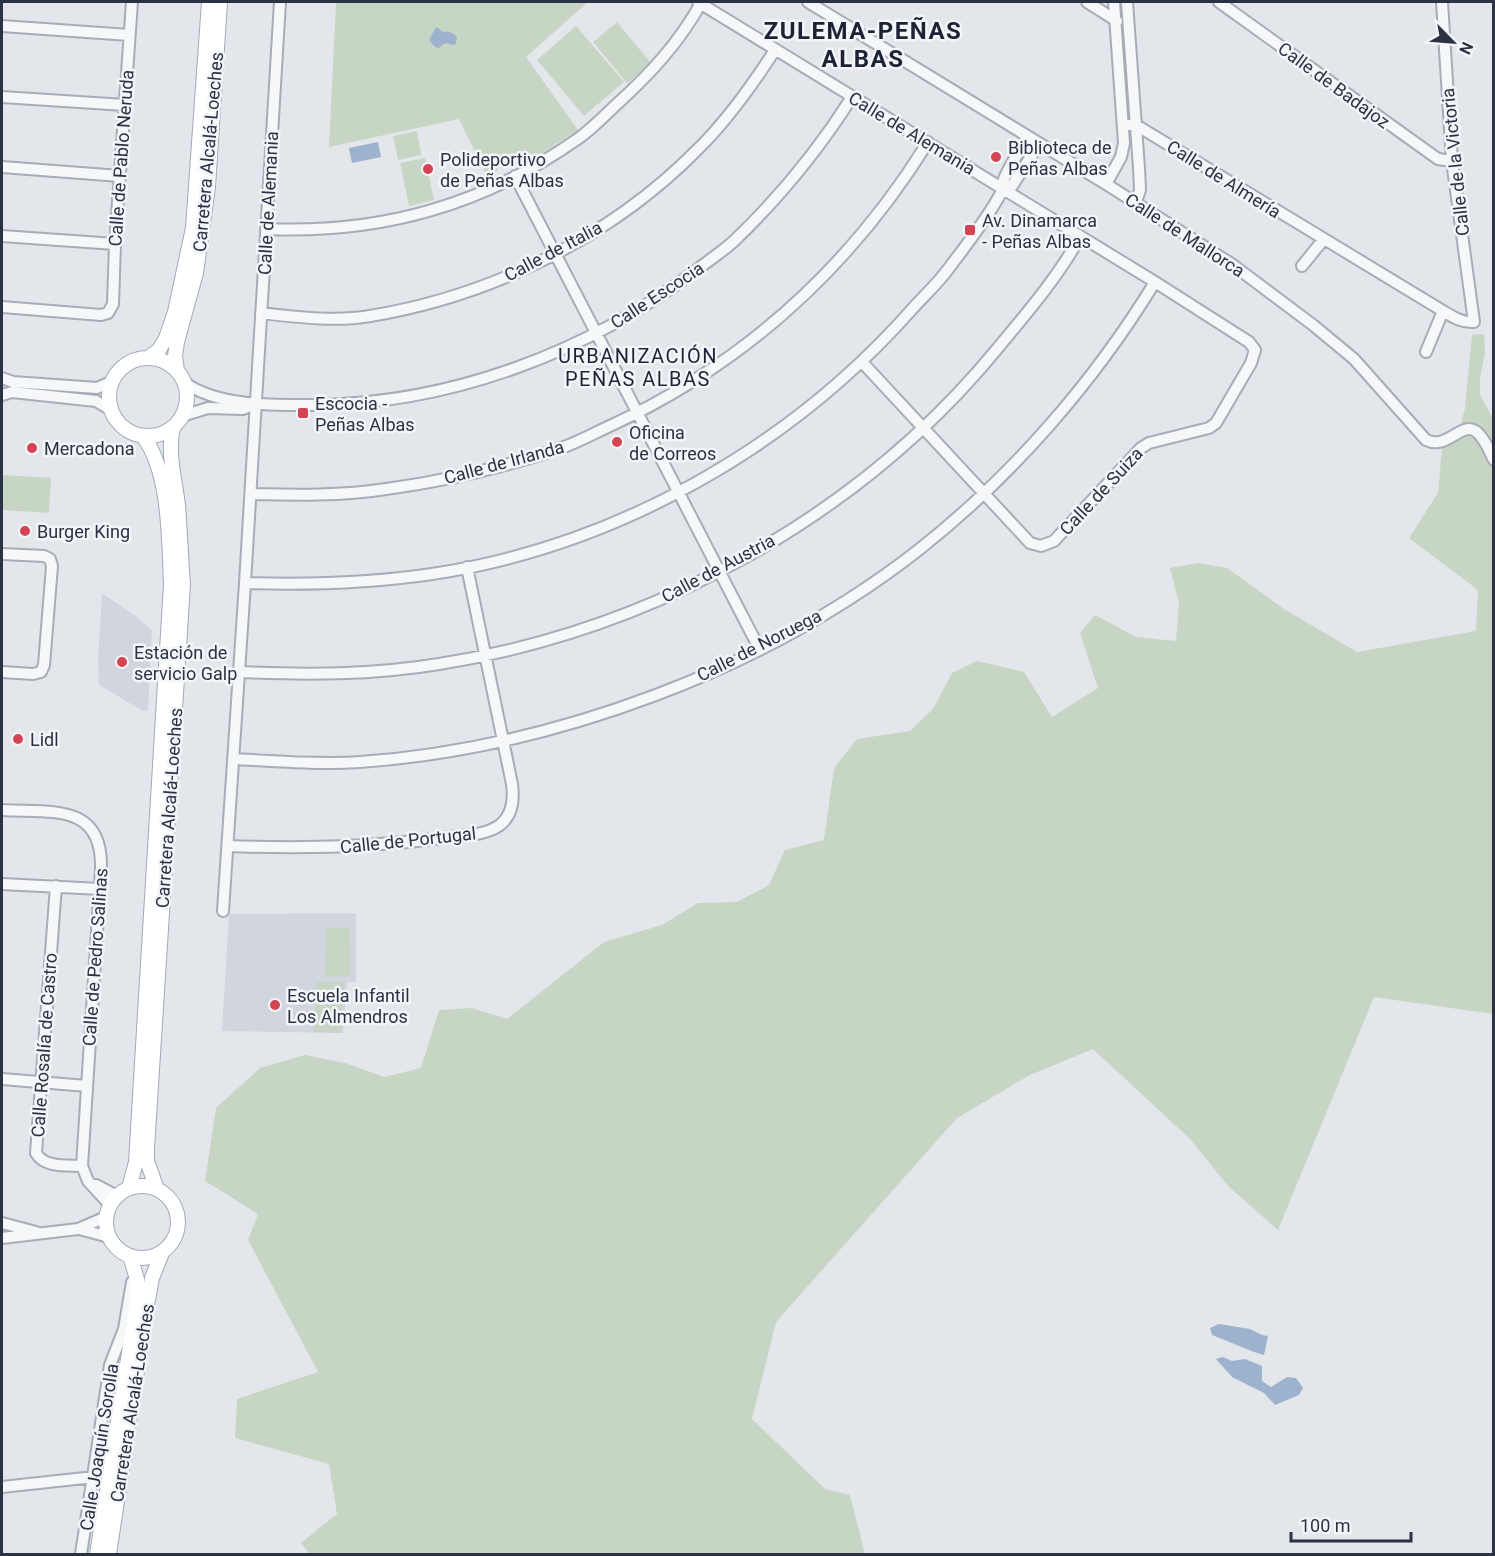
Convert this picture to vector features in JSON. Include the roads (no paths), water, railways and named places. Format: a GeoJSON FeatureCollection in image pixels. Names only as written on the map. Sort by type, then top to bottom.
{"type":"FeatureCollection","features":[{"type":"Feature","properties":{"kind":"main road","name":"Carretera Alcalá-Loeches"},"geometry":{"type":"LineString","coordinates":[[148,358],[159,350],[175,312],[193,228],[209,2]]}},
{"type":"Feature","properties":{"kind":"main road","name":"Carretera Alcalá-Loeches"},"geometry":{"type":"LineString","coordinates":[[177,371],[175,356],[177,342],[196,273],[208,187],[220,2]]}},
{"type":"Feature","properties":{"kind":"main road"},"geometry":{"type":"LineString","coordinates":[[148,358],[169,364],[177,371],[184,383],[187,395],[186,406],[177,422],[154,436],[143,436],[124,427],[111,410],[110,390],[119,371],[127,364],[148,358]]}},
{"type":"Feature","properties":{"kind":"main road","name":"Carretera Alcalá-Loeches"},"geometry":{"type":"LineString","coordinates":[[157,1189],[147,1161],[147,1148],[183,584],[178,506],[171,456],[177,422]]}},
{"type":"Feature","properties":{"kind":"main road","name":"Carretera Alcalá-Loeches"},"geometry":{"type":"LineString","coordinates":[[129,1188],[136,1162],[171,584],[167,510],[155,455],[143,436]]}},
{"type":"Feature","properties":{"kind":"main road"},"geometry":{"type":"LineString","coordinates":[[138,1186],[157,1189],[172,1201],[178,1219],[175,1238],[162,1253],[146,1258],[122,1253],[109,1238],[111,1206],[129,1188],[138,1186]]}},
{"type":"Feature","properties":{"kind":"main road","name":"Carretera Alcalá-Loeches"},"geometry":{"type":"LineString","coordinates":[[109,1554],[147,1305],[152,1278],[162,1253]]}},
{"type":"Feature","properties":{"kind":"main road","name":"Carretera Alcalá-Loeches"},"geometry":{"type":"LineString","coordinates":[[97,1554],[136,1302],[137,1279],[130,1256]]}},
{"type":"Feature","properties":{"kind":"street","name":"Calle de Pablo Neruda"},"geometry":{"type":"LineString","coordinates":[[2,307],[101,315],[108,313],[113,304],[132,2]]}},
{"type":"Feature","properties":{"kind":"street","name":"Calle de Alemania"},"geometry":{"type":"LineString","coordinates":[[255,404],[280,2]]}},
{"type":"Feature","properties":{"kind":"street"},"geometry":{"type":"LineString","coordinates":[[266,229],[303,231],[409,218],[470,198],[515,176],[581,137],[647,77],[683,32],[700,2]]}},
{"type":"Feature","properties":{"kind":"street","name":"Calle de Alemania"},"geometry":{"type":"LineString","coordinates":[[700,2],[1003,189]]}},
{"type":"Feature","properties":{"kind":"street","name":"Calle de Mallorca"},"geometry":{"type":"LineString","coordinates":[[808,2],[1136,202],[1233,265],[1354,359],[1426,440],[1432,443],[1443,443],[1466,428],[1473,430],[1482,438],[1494,460]]}},
{"type":"Feature","properties":{"kind":"street"},"geometry":{"type":"LineString","coordinates":[[1087,2],[1114,18],[1129,34]]}},
{"type":"Feature","properties":{"kind":"street"},"geometry":{"type":"LineString","coordinates":[[1106,184],[1121,157],[1124,142],[1114,2]]}},
{"type":"Feature","properties":{"kind":"street","name":"Calle de Badajoz"},"geometry":{"type":"LineString","coordinates":[[1219,2],[1438,159],[1452,161]]}},
{"type":"Feature","properties":{"kind":"street","name":"Calle de la Victoria"},"geometry":{"type":"LineString","coordinates":[[1442,2],[1452,161],[1474,322]]}},
{"type":"Feature","properties":{"kind":"street"},"geometry":{"type":"LineString","coordinates":[[1114,18],[1127,4]]}},
{"type":"Feature","properties":{"kind":"street"},"geometry":{"type":"LineString","coordinates":[[1127,4],[1140,190],[1136,202]]}},
{"type":"Feature","properties":{"kind":"street"},"geometry":{"type":"LineString","coordinates":[[2,26],[129,35]]}},
{"type":"Feature","properties":{"kind":"street","name":"Calle de Italia"},"geometry":{"type":"LineString","coordinates":[[261,313],[324,319],[369,316],[441,300],[490,283],[555,254],[638,202],[698,150],[737,103],[775,50]]}},
{"type":"Feature","properties":{"kind":"street"},"geometry":{"type":"LineString","coordinates":[[2,97],[125,105]]}},
{"type":"Feature","properties":{"kind":"street","name":"Calle Escocia"},"geometry":{"type":"LineString","coordinates":[[184,383],[209,396],[255,404],[335,404],[380,401],[419,394],[498,374],[551,353],[624,319],[674,287],[733,242],[820,145],[852,97]]}},
{"type":"Feature","properties":{"kind":"street"},"geometry":{"type":"LineString","coordinates":[[1123,125],[1136,125]]}},
{"type":"Feature","properties":{"kind":"street","name":"Calle de Almería"},"geometry":{"type":"LineString","coordinates":[[1136,125],[1443,312],[1467,322],[1474,322]]}},
{"type":"Feature","properties":{"kind":"street"},"geometry":{"type":"LineString","coordinates":[[245,583],[338,583],[431,574],[467,567],[576,536],[627,516],[679,491],[736,458],[807,409],[891,334],[948,270],[1003,189],[1003,181],[1028,137]]}},
{"type":"Feature","properties":{"kind":"street","name":"Calle de Irlanda"},"geometry":{"type":"LineString","coordinates":[[251,494],[317,494],[384,490],[474,474],[560,449],[638,413],[709,371],[742,348],[787,310],[843,257],[893,196],[928,142]]}},
{"type":"Feature","properties":{"kind":"street"},"geometry":{"type":"LineString","coordinates":[[1003,189],[1012,186],[1039,144]]}},
{"type":"Feature","properties":{"kind":"street"},"geometry":{"type":"LineString","coordinates":[[2,167],[120,176]]}},
{"type":"Feature","properties":{"kind":"street"},"geometry":{"type":"LineString","coordinates":[[515,176],[759,648]]}},
{"type":"Feature","properties":{"kind":"street","name":"Calle de Suiza"},"geometry":{"type":"LineString","coordinates":[[862,362],[982,493],[1030,543],[1036,546],[1054,542],[1149,442],[1209,428],[1216,423],[1251,363],[1254,350],[1249,342],[1003,189]]}},
{"type":"Feature","properties":{"kind":"street"},"geometry":{"type":"LineString","coordinates":[[2,236],[115,244]]}},
{"type":"Feature","properties":{"kind":"street","name":"Calle de Austria"},"geometry":{"type":"LineString","coordinates":[[239,672],[351,673],[436,665],[484,656],[632,612],[721,571],[853,489],[922,428],[973,378],[1034,304],[1080,237]]}},
{"type":"Feature","properties":{"kind":"street"},"geometry":{"type":"LineString","coordinates":[[1302,266],[1323,240]]}},
{"type":"Feature","properties":{"kind":"street","name":"Calle de Noruega"},"geometry":{"type":"LineString","coordinates":[[234,759],[357,762],[422,755],[503,740],[585,719],[670,689],[759,648],[842,603],[881,577],[922,547],[982,493],[1016,460],[1098,368],[1134,318],[1155,282]]}},
{"type":"Feature","properties":{"kind":"street"},"geometry":{"type":"LineString","coordinates":[[1426,352],[1443,312]]}},
{"type":"Feature","properties":{"kind":"street"},"geometry":{"type":"LineString","coordinates":[[2,378],[13,382],[97,388],[113,381]]}},
{"type":"Feature","properties":{"kind":"street"},"geometry":{"type":"LineString","coordinates":[[2,395],[12,392],[82,398],[96,401],[111,410]]}},
{"type":"Feature","properties":{"kind":"street"},"geometry":{"type":"LineString","coordinates":[[223,911],[255,404]]}},
{"type":"Feature","properties":{"kind":"street","name":"Calle Escocia"},"geometry":{"type":"LineString","coordinates":[[177,422],[195,411],[208,408],[243,409],[255,404]]}},
{"type":"Feature","properties":{"kind":"street"},"geometry":{"type":"LineString","coordinates":[[2,554],[44,556],[50,559],[52,566],[44,665],[41,672],[33,674],[2,672]]}},
{"type":"Feature","properties":{"kind":"street","name":"Calle de Portugal"},"geometry":{"type":"LineString","coordinates":[[228,846],[324,848],[373,846],[484,832],[507,818],[513,802],[512,784],[467,567]]}},
{"type":"Feature","properties":{"kind":"street","name":"Calle de Pedro Salinas"},"geometry":{"type":"LineString","coordinates":[[2,810],[68,814],[81,819],[90,826],[98,838],[101,851],[100,889],[82,1166],[88,1181],[111,1206]]}},
{"type":"Feature","properties":{"kind":"street"},"geometry":{"type":"LineString","coordinates":[[2,884],[100,889]]}},
{"type":"Feature","properties":{"kind":"street","name":"Calle Rosalía de Castro"},"geometry":{"type":"LineString","coordinates":[[56,886],[36,1153],[47,1163],[82,1166]]}},
{"type":"Feature","properties":{"kind":"street"},"geometry":{"type":"LineString","coordinates":[[2,1079],[87,1086]]}},
{"type":"Feature","properties":{"kind":"street"},"geometry":{"type":"LineString","coordinates":[[78,1229],[111,1206]]}},
{"type":"Feature","properties":{"kind":"street"},"geometry":{"type":"LineString","coordinates":[[2,1223],[43,1234]]}},
{"type":"Feature","properties":{"kind":"street"},"geometry":{"type":"LineString","coordinates":[[2,1238],[78,1229],[109,1238]]}},
{"type":"Feature","properties":{"kind":"street","name":"Calle Joaquín Sorolla"},"geometry":{"type":"LineString","coordinates":[[81,1554],[110,1365],[124,1329],[134,1270]]}},
{"type":"Feature","properties":{"kind":"street"},"geometry":{"type":"LineString","coordinates":[[2,1487],[94,1477]]}},
{"type":"Feature","properties":{"kind":"water"},"geometry":{"type":"Polygon","coordinates":[[[436,27],[443,32],[454,34],[457,38],[455,45],[445,43],[439,48],[435,47],[429,40],[436,27]]]}},
{"type":"Feature","properties":{"kind":"water"},"geometry":{"type":"Polygon","coordinates":[[[378,142],[381,157],[352,163],[349,148],[378,142]]]}},
{"type":"Feature","properties":{"kind":"water"},"geometry":{"type":"Polygon","coordinates":[[[1219,1324],[1250,1329],[1268,1336],[1264,1355],[1212,1335],[1210,1328],[1219,1324]]]}},
{"type":"Feature","properties":{"kind":"water"},"geometry":{"type":"Polygon","coordinates":[[[1223,1357],[1232,1361],[1245,1359],[1262,1366],[1262,1381],[1271,1387],[1287,1377],[1296,1378],[1303,1388],[1299,1395],[1275,1405],[1264,1393],[1232,1377],[1216,1359],[1223,1357]]]}},
{"type":"Feature","properties":{"kind":"place","name":"Biblioteca de Peñas Albas"},"geometry":{"type":"Point","coordinates":[996,157]}},
{"type":"Feature","properties":{"kind":"place","name":"Polideportivo de Peñas Albas"},"geometry":{"type":"Point","coordinates":[428,169]}},
{"type":"Feature","properties":{"kind":"place","name":"Av. Dinamarca - Peñas Albas"},"geometry":{"type":"Point","coordinates":[970,230]}},
{"type":"Feature","properties":{"kind":"place","name":"Escocia - Peñas Albas"},"geometry":{"type":"Point","coordinates":[303,413]}},
{"type":"Feature","properties":{"kind":"place","name":"Oficina de Correos"},"geometry":{"type":"Point","coordinates":[617,442]}},
{"type":"Feature","properties":{"kind":"place","name":"Mercadona"},"geometry":{"type":"Point","coordinates":[32,448]}},
{"type":"Feature","properties":{"kind":"place","name":"Burger King"},"geometry":{"type":"Point","coordinates":[25,531]}},
{"type":"Feature","properties":{"kind":"place","name":"Estación de servicio Galp"},"geometry":{"type":"Point","coordinates":[122,662]}},
{"type":"Feature","properties":{"kind":"place","name":"Lidl"},"geometry":{"type":"Point","coordinates":[18,739]}},
{"type":"Feature","properties":{"kind":"place","name":"Escuela Infantil Los Almendros"},"geometry":{"type":"Point","coordinates":[275,1005]}},
{"type":"Feature","properties":{"kind":"district","name":"ZULEMA-PEÑAS ALBAS"},"geometry":{"type":"Point","coordinates":[863,45]}},
{"type":"Feature","properties":{"kind":"district","name":"URBANIZACIÓN PEÑAS ALBAS"},"geometry":{"type":"Point","coordinates":[638,368]}}]}
